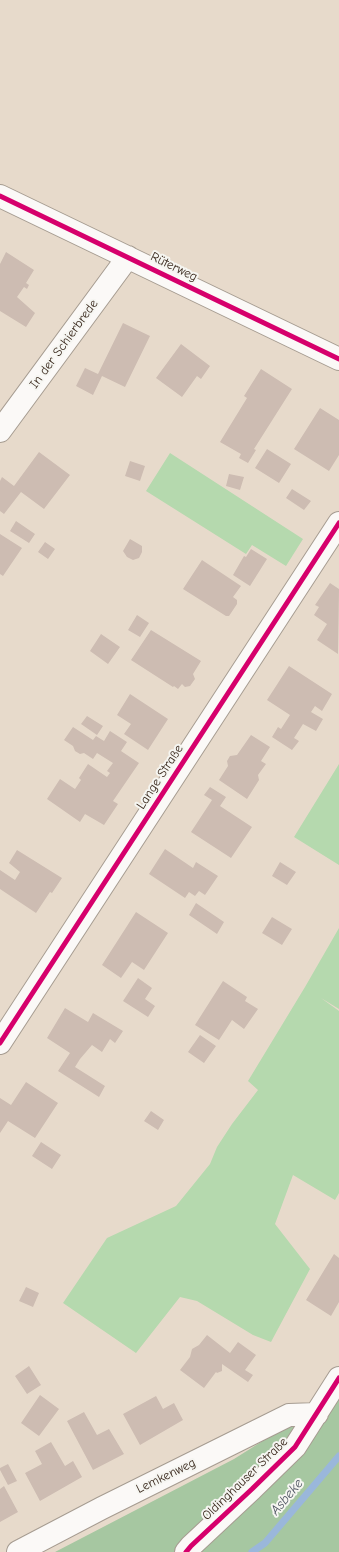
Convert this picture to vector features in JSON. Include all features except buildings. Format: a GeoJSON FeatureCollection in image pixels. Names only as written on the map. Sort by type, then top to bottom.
{"type":"FeatureCollection","features":[{"type":"Feature","properties":{"kind":"street","name":"Rüterweg"},"geometry":{"type":"LineString","coordinates":[[0,196],[339,359]]}},
{"type":"Feature","properties":{"kind":"street","name":"In der Schierbrede"},"geometry":{"type":"LineString","coordinates":[[0,431],[128,257]]}},
{"type":"Feature","properties":{"kind":"street","name":"Lange Straße"},"geometry":{"type":"LineString","coordinates":[[0,1042],[339,523]]}},
{"type":"Feature","properties":{"kind":"street","name":"Oldinghauser Straße"},"geometry":{"type":"LineString","coordinates":[[186,1552],[295,1447],[339,1378]]}},
{"type":"Feature","properties":{"kind":"street","name":"Lemkenweg"},"geometry":{"type":"LineString","coordinates":[[18,1552],[102,1508],[289,1415],[317,1414]]}},
{"type":"Feature","properties":{"kind":"green space"},"geometry":{"type":"Polygon","coordinates":[[[170,453],[303,539],[286,566],[252,545],[246,554],[146,491],[170,453]]]}},
{"type":"Feature","properties":{"kind":"green space"},"geometry":{"type":"Polygon","coordinates":[[[339,764],[339,865],[294,837],[339,764]]]}},
{"type":"Feature","properties":{"kind":"green space"},"geometry":{"type":"Polygon","coordinates":[[[339,928],[339,1009],[321,998],[339,1011],[339,1193],[335,1200],[293,1175],[275,1224],[310,1269],[271,1342],[253,1335],[197,1301],[180,1297],[136,1353],[63,1303],[107,1238],[176,1206],[210,1164],[217,1147],[232,1124],[258,1090],[248,1081],[339,928]]]}},
{"type":"Feature","properties":{"kind":"green space"},"geometry":{"type":"Polygon","coordinates":[[[339,1393],[339,1552],[55,1552],[234,1459],[339,1393]]]}},
{"type":"Feature","properties":{"kind":"waterway","name":"Asbeke"},"geometry":{"type":"LineString","coordinates":[[252,1552],[265,1543],[339,1456]]}},
{"type":"Feature","properties":{"kind":"cycle path"},"geometry":{"type":"LineString","coordinates":[[0,196],[339,359]]}},
{"type":"Feature","properties":{"kind":"cycle path"},"geometry":{"type":"LineString","coordinates":[[0,1043],[339,523]]}},
{"type":"Feature","properties":{"kind":"cycle path"},"geometry":{"type":"LineString","coordinates":[[186,1552],[295,1447],[339,1378]]}}]}
